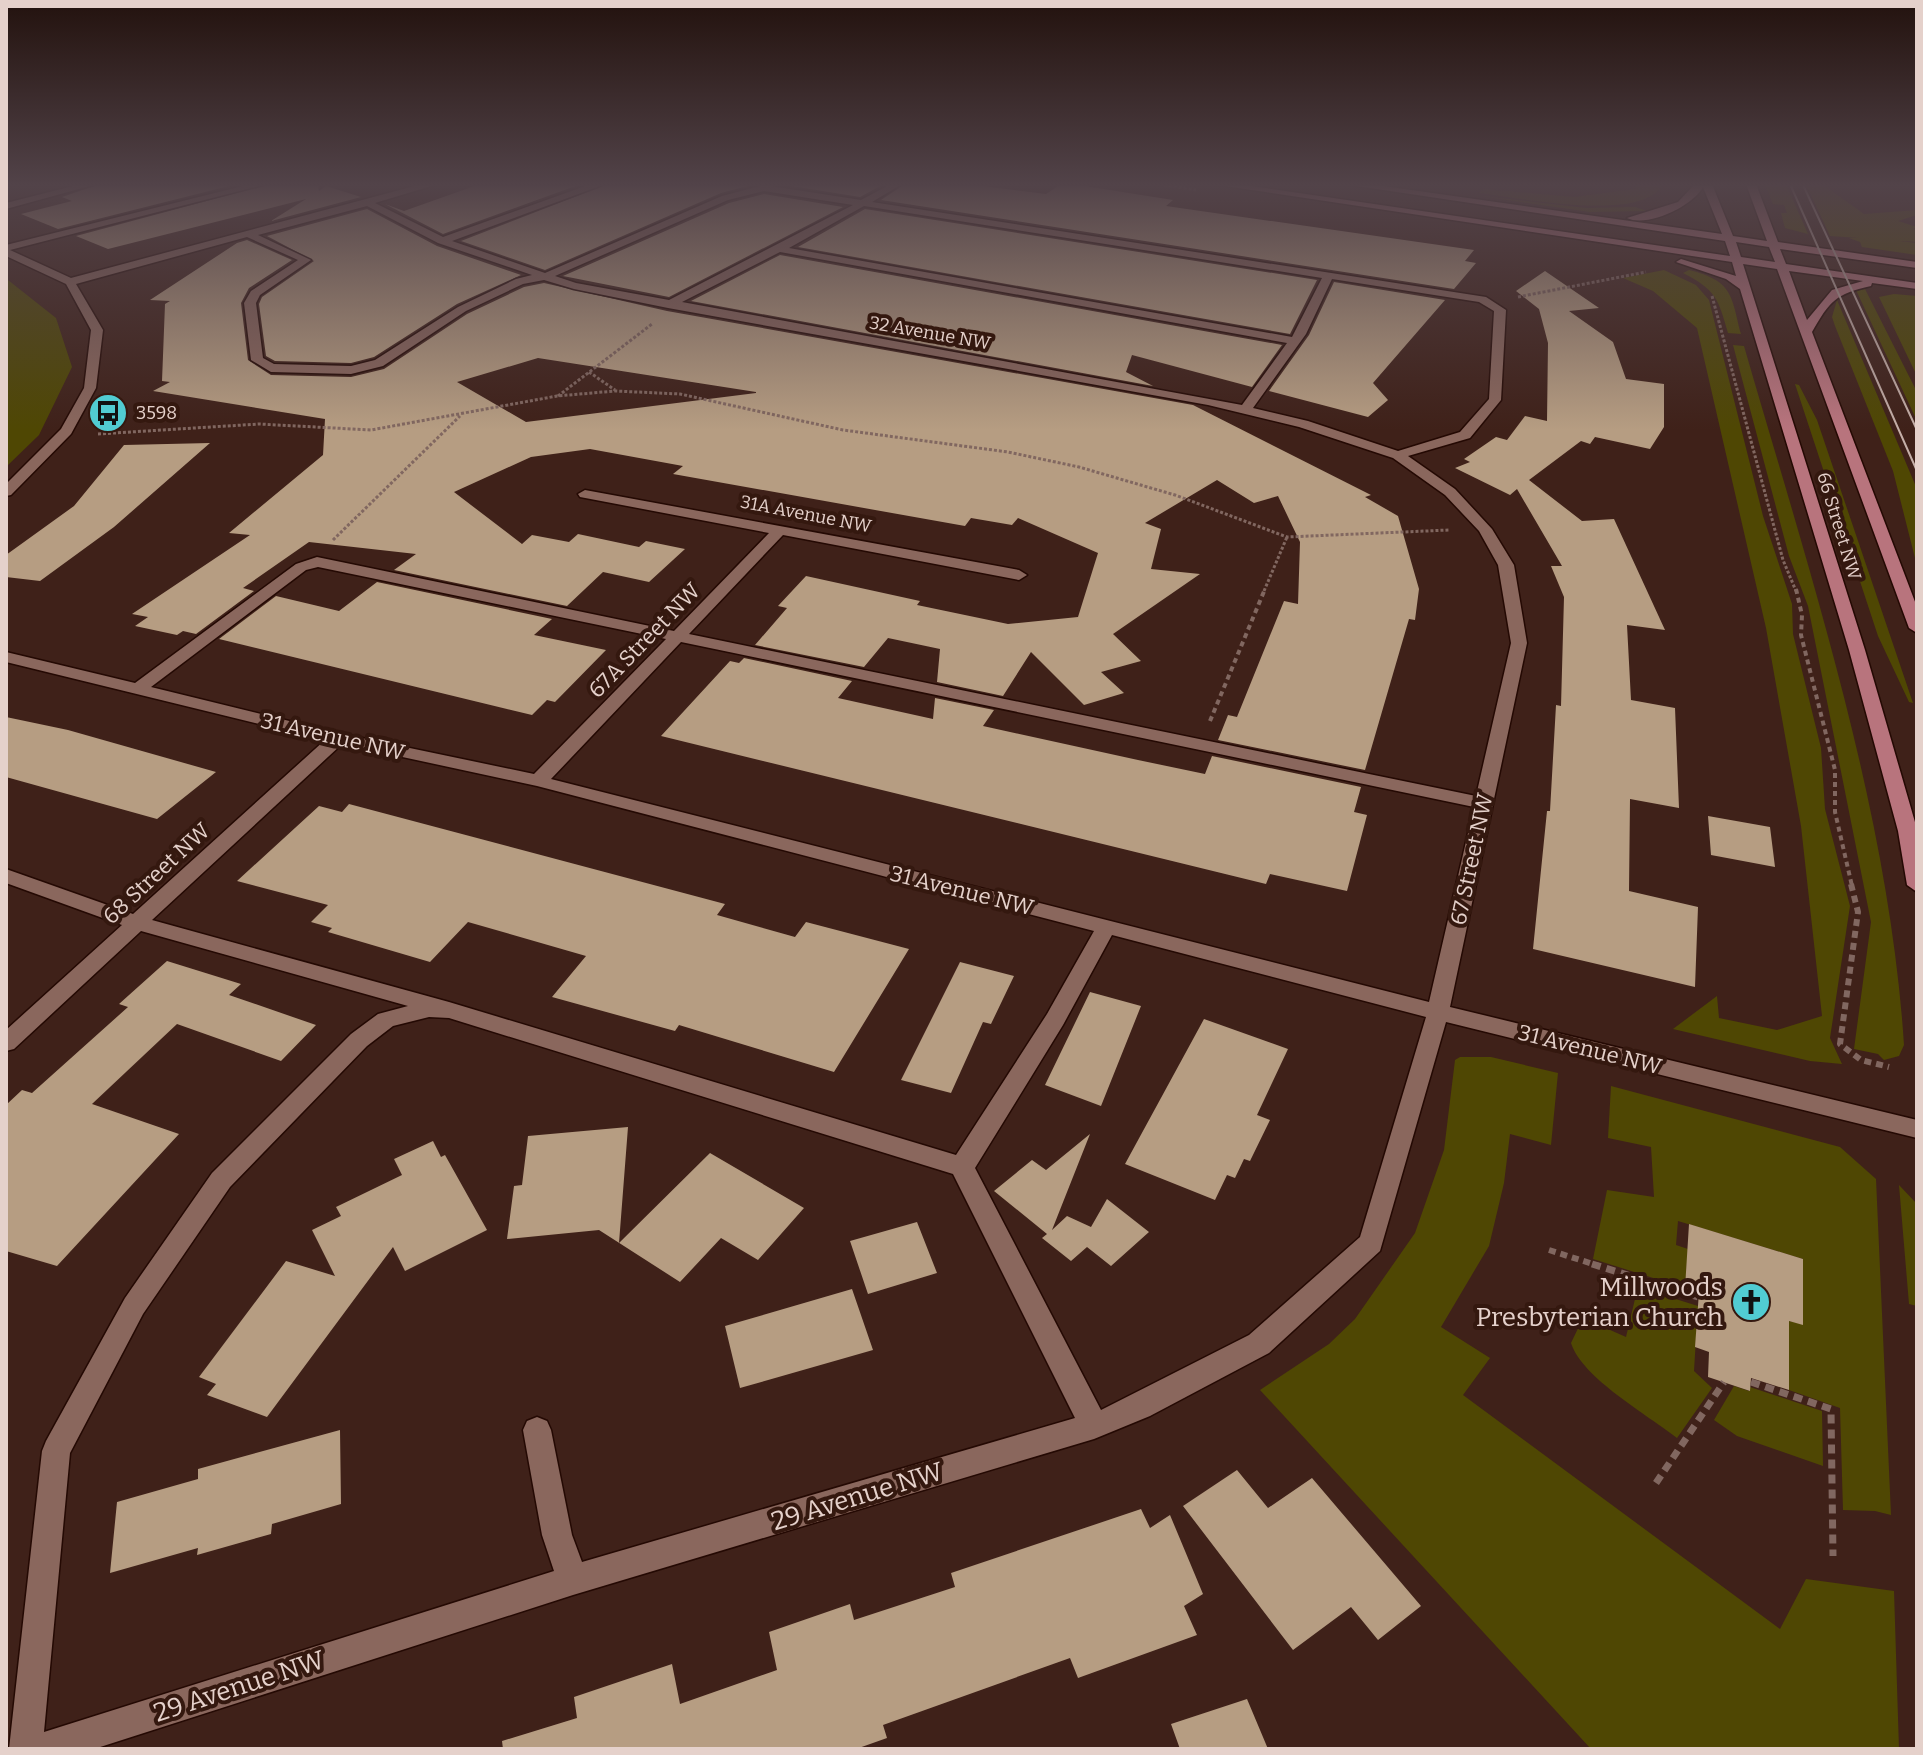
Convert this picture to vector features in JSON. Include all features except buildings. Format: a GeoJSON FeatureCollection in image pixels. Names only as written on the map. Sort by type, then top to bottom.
{"type":"FeatureCollection","features":[{"type":"Feature","properties":{"kind":"main road"},"geometry":{"type":"LineString","coordinates":[[1694,266],[1730,277],[1744,287]]}},
{"type":"Feature","properties":{"kind":"main road","name":"66 Street NW"},"geometry":{"type":"LineString","coordinates":[[1738,266],[1857,650],[1908,831],[1917,885]]}},
{"type":"Feature","properties":{"kind":"main road","name":"66 Street NW"},"geometry":{"type":"LineString","coordinates":[[1780,266],[1917,628]]}},
{"type":"Feature","properties":{"kind":"main road"},"geometry":{"type":"LineString","coordinates":[[1805,266],[1917,286]]}},
{"type":"Feature","properties":{"kind":"main road"},"geometry":{"type":"LineString","coordinates":[[1830,266],[1917,274]]}},
{"type":"Feature","properties":{"kind":"main road"},"geometry":{"type":"LineString","coordinates":[[1806,332],[1828,295],[1837,290],[1897,283]]}},
{"type":"Feature","properties":{"kind":"street"},"geometry":{"type":"LineString","coordinates":[[6,492],[66,431],[90,388],[97,330],[70,282],[38,266]]}},
{"type":"Feature","properties":{"kind":"street"},"geometry":{"type":"LineString","coordinates":[[70,282],[132,266]]}},
{"type":"Feature","properties":{"kind":"street"},"geometry":{"type":"LineString","coordinates":[[297,266],[255,293],[250,303],[257,360],[271,368],[351,370],[379,363],[462,309],[520,281],[546,276],[570,266]]}},
{"type":"Feature","properties":{"kind":"street","name":"32 Avenue NW"},"geometry":{"type":"LineString","coordinates":[[516,266],[574,286],[668,305],[1246,409],[1398,455]]}},
{"type":"Feature","properties":{"kind":"street"},"geometry":{"type":"LineString","coordinates":[[668,305],[746,266]]}},
{"type":"Feature","properties":{"kind":"street"},"geometry":{"type":"LineString","coordinates":[[874,266],[1295,341]]}},
{"type":"Feature","properties":{"kind":"street"},"geometry":{"type":"LineString","coordinates":[[1259,266],[1482,299],[1501,314],[1495,400],[1465,435],[1398,455]]}},
{"type":"Feature","properties":{"kind":"street"},"geometry":{"type":"LineString","coordinates":[[1246,409],[1295,341],[1328,277]]}},
{"type":"Feature","properties":{"kind":"street","name":"67 Street NW"},"geometry":{"type":"LineString","coordinates":[[1140,1407],[1259,1344],[1371,1243],[1438,1012],[1519,643],[1506,565],[1485,529],[1450,492],[1398,455]]}},
{"type":"Feature","properties":{"kind":"street","name":"31A Avenue NW"},"geometry":{"type":"LineString","coordinates":[[585,494],[1019,575]]}},
{"type":"Feature","properties":{"kind":"street","name":"67A Street NW"},"geometry":{"type":"LineString","coordinates":[[538,781],[781,529]]}},
{"type":"Feature","properties":{"kind":"street"},"geometry":{"type":"LineString","coordinates":[[137,690],[308,563],[1484,803]]}},
{"type":"Feature","properties":{"kind":"street","name":"31 Avenue NW"},"geometry":{"type":"LineString","coordinates":[[6,657],[338,738],[538,781],[1438,1012],[1917,1129]]}},
{"type":"Feature","properties":{"kind":"street","name":"68 Street NW"},"geometry":{"type":"LineString","coordinates":[[6,1043],[338,738]]}},
{"type":"Feature","properties":{"kind":"street"},"geometry":{"type":"LineString","coordinates":[[6,876],[137,923],[449,1010],[962,1167],[1094,1426]]}},
{"type":"Feature","properties":{"kind":"street"},"geometry":{"type":"LineString","coordinates":[[962,1167],[1055,1019],[1106,927]]}},
{"type":"Feature","properties":{"kind":"street"},"geometry":{"type":"LineString","coordinates":[[26,1749],[56,1451],[134,1306],[221,1180],[359,1040],[386,1020],[429,1009],[449,1010]]}},
{"type":"Feature","properties":{"kind":"street","name":"29 Avenue NW"},"geometry":{"type":"LineString","coordinates":[[42,1749],[573,1580],[1094,1426],[1140,1407]]}},
{"type":"Feature","properties":{"kind":"street"},"geometry":{"type":"LineString","coordinates":[[537,1430],[557,1535],[573,1580]]}},
{"type":"Feature","properties":{"kind":"path"},"geometry":{"type":"LineString","coordinates":[[1506,299],[1651,271]]}},
{"type":"Feature","properties":{"kind":"path"},"geometry":{"type":"LineString","coordinates":[[1702,287],[1717,305],[1783,560],[1799,593],[1803,618],[1801,635],[1835,770],[1835,812],[1858,912],[1840,1044],[1861,1060],[1889,1067]]}},
{"type":"Feature","properties":{"kind":"path"},"geometry":{"type":"LineString","coordinates":[[557,396],[657,320]]}},
{"type":"Feature","properties":{"kind":"path"},"geometry":{"type":"LineString","coordinates":[[589,372],[615,391]]}},
{"type":"Feature","properties":{"kind":"path"},"geometry":{"type":"LineString","coordinates":[[98,434],[259,424],[371,430],[557,396],[615,391],[705,398],[843,430],[1051,461],[1163,491],[1287,537],[1459,529]]}},
{"type":"Feature","properties":{"kind":"path"},"geometry":{"type":"LineString","coordinates":[[308,563],[460,416]]}},
{"type":"Feature","properties":{"kind":"path"},"geometry":{"type":"LineString","coordinates":[[1199,746],[1287,537]]}},
{"type":"Feature","properties":{"kind":"path"},"geometry":{"type":"LineString","coordinates":[[1549,1250],[1698,1297]]}},
{"type":"Feature","properties":{"kind":"path"},"geometry":{"type":"LineString","coordinates":[[1656,1483],[1724,1382]]}},
{"type":"Feature","properties":{"kind":"path"},"geometry":{"type":"LineString","coordinates":[[1751,1382],[1831,1409],[1833,1556]]}},
{"type":"Feature","properties":{"kind":"shaded area"},"geometry":{"type":"Polygon","coordinates":[[[1664,270],[1696,285],[1709,300],[1763,516],[1792,604],[1793,634],[1821,748],[1825,809],[1850,906],[1830,1038],[1842,1064],[1810,1061],[1673,1029],[1717,996],[1719,1018],[1777,1030],[1822,1016],[1801,826],[1766,628],[1697,328],[1653,291],[1623,278],[1664,270]]]}},
{"type":"Feature","properties":{"kind":"shaded area"},"geometry":{"type":"Polygon","coordinates":[[[1689,270],[1714,279],[1728,292],[1741,334],[1728,333],[1714,296],[1683,273],[1689,270]]]}},
{"type":"Feature","properties":{"kind":"shaded area"},"geometry":{"type":"Polygon","coordinates":[[[8,280],[56,318],[72,367],[39,435],[6,467],[8,280]]]}},
{"type":"Feature","properties":{"kind":"shaded area"},"geometry":{"type":"Polygon","coordinates":[[[1865,289],[1917,392],[1917,421],[1856,290],[1865,289]]]}},
{"type":"Feature","properties":{"kind":"shaded area"},"geometry":{"type":"Polygon","coordinates":[[[1894,294],[1917,296],[1917,376],[1879,297],[1894,294]]]}},
{"type":"Feature","properties":{"kind":"shaded area"},"geometry":{"type":"Polygon","coordinates":[[[1837,300],[1917,489],[1917,566],[1893,471],[1832,317],[1837,300]]]}},
{"type":"Feature","properties":{"kind":"shaded area"},"geometry":{"type":"Polygon","coordinates":[[[1733,345],[1744,346],[1819,604],[1864,780],[1882,869],[1904,1045],[1899,1056],[1884,1060],[1878,1054],[1854,1049],[1871,922],[1808,606],[1789,556],[1733,345]]]}},
{"type":"Feature","properties":{"kind":"shaded area"},"geometry":{"type":"Polygon","coordinates":[[[1795,384],[1799,385],[1817,420],[1913,703],[1909,702],[1878,636],[1795,384]]]}},
{"type":"Feature","properties":{"kind":"shaded area"},"geometry":{"type":"Polygon","coordinates":[[[1460,1057],[1491,1057],[1558,1073],[1551,1145],[1510,1134],[1504,1183],[1489,1246],[1441,1327],[1490,1358],[1463,1395],[1780,1629],[1806,1579],[1894,1591],[1899,1749],[1591,1749],[1260,1390],[1329,1344],[1355,1319],[1415,1233],[1444,1150],[1455,1060],[1460,1057]]]}},
{"type":"Feature","properties":{"kind":"shaded area"},"geometry":{"type":"Polygon","coordinates":[[[1611,1086],[1840,1147],[1876,1179],[1891,1515],[1843,1510],[1840,1408],[1789,1390],[1789,1321],[1803,1324],[1803,1259],[1678,1221],[1676,1245],[1688,1249],[1685,1288],[1593,1259],[1607,1190],[1654,1197],[1651,1147],[1608,1138],[1611,1086]]]}},
{"type":"Feature","properties":{"kind":"shaded area"},"geometry":{"type":"Polygon","coordinates":[[[1899,1185],[1917,1204],[1917,1306],[1909,1304],[1899,1185]]]}},
{"type":"Feature","properties":{"kind":"shaded area"},"geometry":{"type":"Polygon","coordinates":[[[1639,1282],[1668,1291],[1666,1296],[1698,1306],[1694,1371],[1712,1388],[1677,1438],[1602,1382],[1588,1369],[1571,1343],[1583,1318],[1626,1337],[1639,1282]]]}},
{"type":"Feature","properties":{"kind":"shaded area"},"geometry":{"type":"Polygon","coordinates":[[[1734,1386],[1749,1391],[1750,1387],[1822,1411],[1823,1466],[1737,1436],[1714,1420],[1734,1386]]]}},
{"type":"Feature","properties":{"kind":"tram line"},"geometry":{"type":"LineString","coordinates":[[1826,266],[1917,471]]}},
{"type":"Feature","properties":{"kind":"tram line"},"geometry":{"type":"LineString","coordinates":[[1841,266],[1917,430]]}},
{"type":"Feature","properties":{"kind":"place","name":"3598"},"geometry":{"type":"Point","coordinates":[108,413]}},
{"type":"Feature","properties":{"kind":"place","name":"Millwoods Presbyterian Church"},"geometry":{"type":"Point","coordinates":[1751,1302]}}]}
